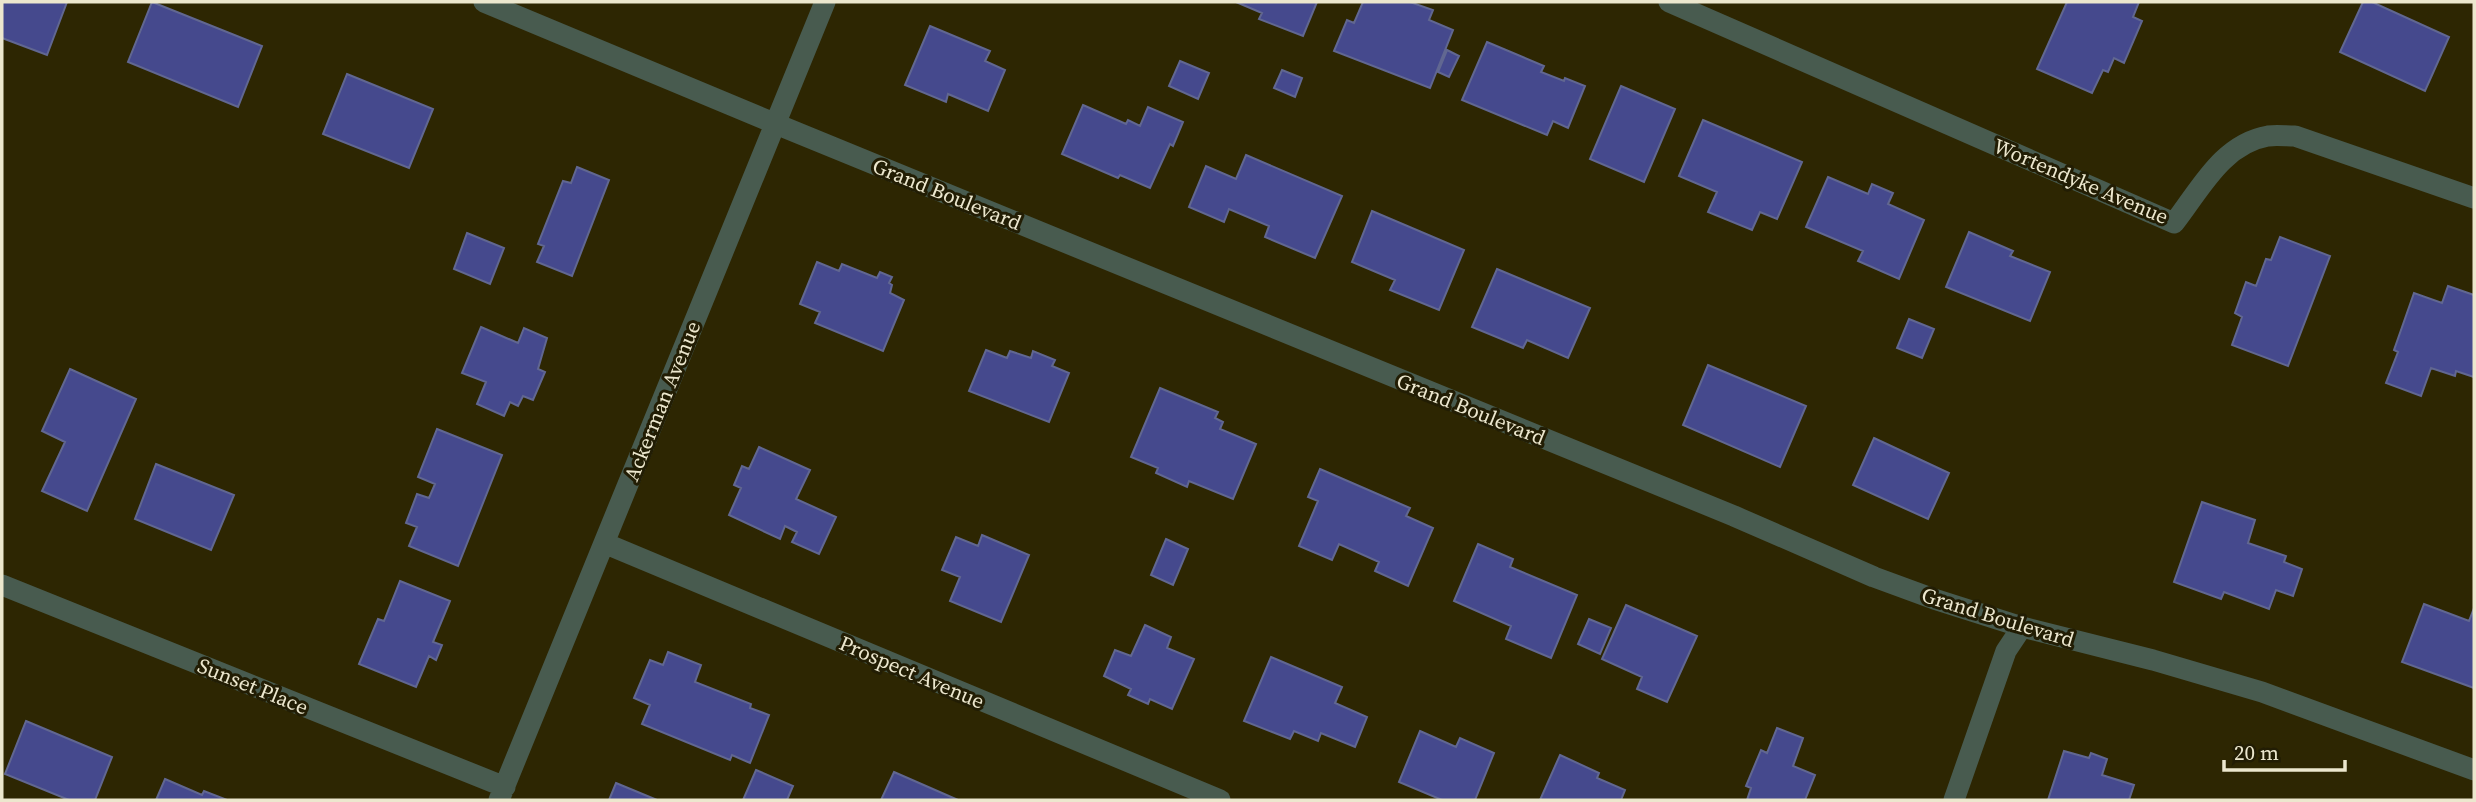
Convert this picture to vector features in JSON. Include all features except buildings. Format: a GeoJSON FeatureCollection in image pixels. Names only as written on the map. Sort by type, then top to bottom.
{"type":"FeatureCollection","features":[{"type":"Feature","properties":{"kind":"street","name":"Grand Boulevard"},"geometry":{"type":"LineString","coordinates":[[484,2],[1734,516],[1874,578],[2022,627],[2153,660],[2262,692],[2474,770]]}},
{"type":"Feature","properties":{"kind":"street","name":"Ackerman Avenue"},"geometry":{"type":"LineString","coordinates":[[502,793],[825,2]]}},
{"type":"Feature","properties":{"kind":"street","name":"Wortendyke Avenue"},"geometry":{"type":"LineString","coordinates":[[1669,2],[2174,223],[2216,165],[2241,145],[2268,136],[2295,136],[2474,198]]}},
{"type":"Feature","properties":{"kind":"street","name":"Prospect Avenue"},"geometry":{"type":"LineString","coordinates":[[604,543],[1220,800]]}},
{"type":"Feature","properties":{"kind":"street","name":"Sunset Place"},"geometry":{"type":"LineString","coordinates":[[2,585],[502,793]]}},
{"type":"Feature","properties":{"kind":"street"},"geometry":{"type":"LineString","coordinates":[[1954,800],[2007,651],[2022,627]]}}]}
